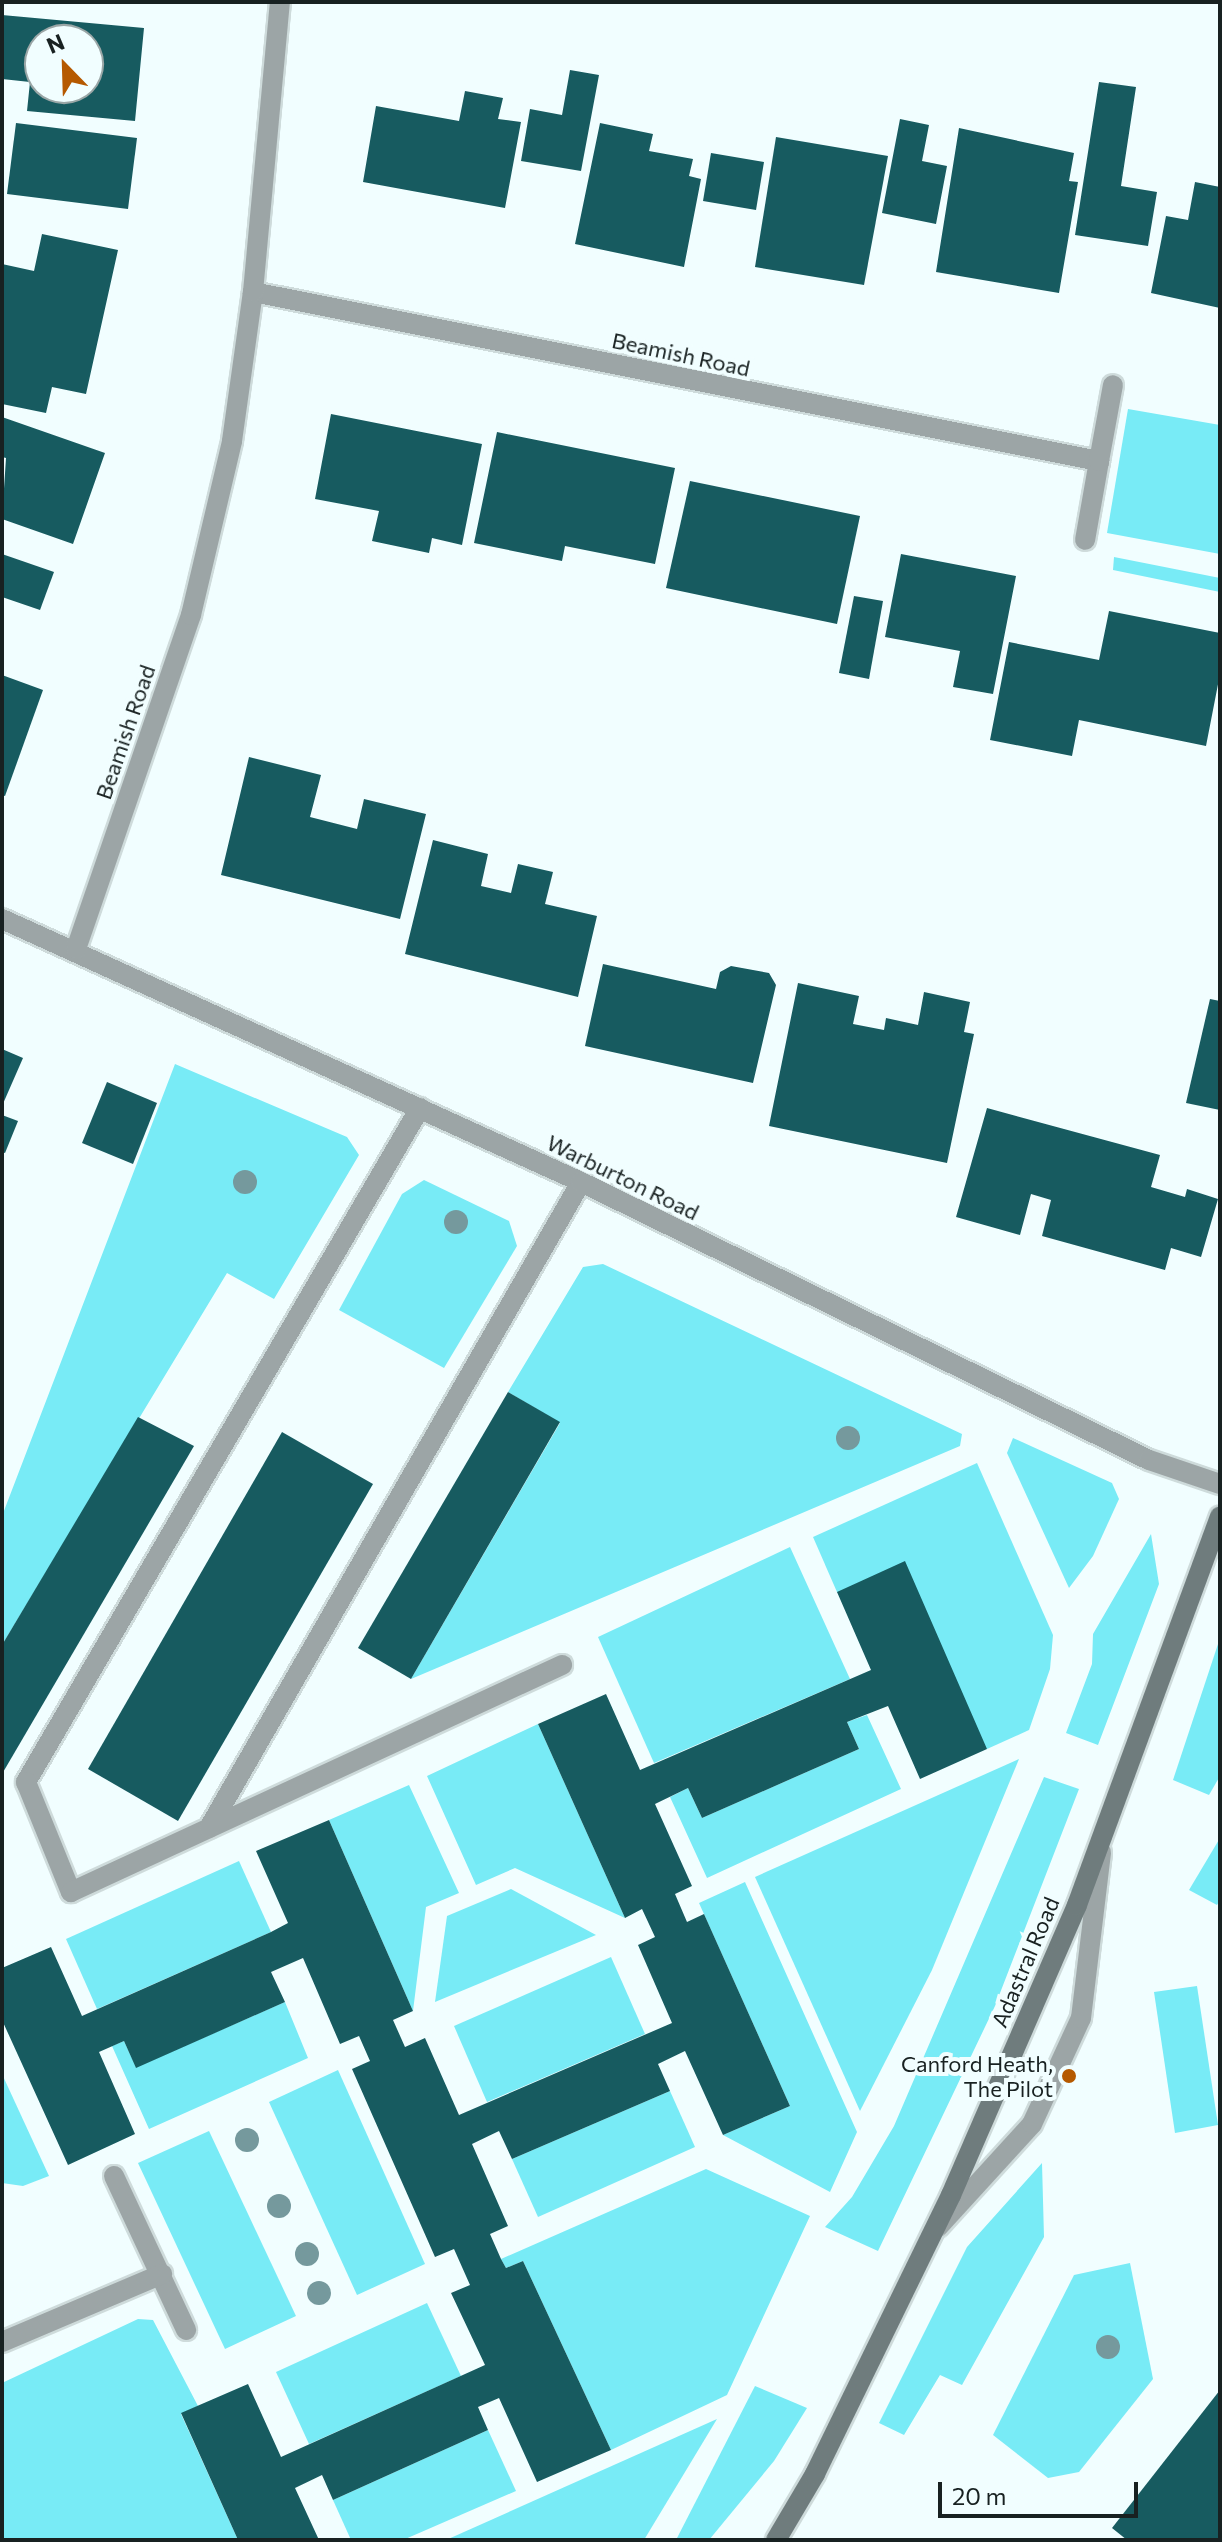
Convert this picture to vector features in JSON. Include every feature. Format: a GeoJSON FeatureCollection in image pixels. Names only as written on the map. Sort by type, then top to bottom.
{"type":"FeatureCollection","features":[{"type":"Feature","properties":{"kind":"street","name":"Beamish Road"},"geometry":{"type":"LineString","coordinates":[[76,949],[191,615],[232,441],[253,292],[280,2]]}},
{"type":"Feature","properties":{"kind":"street","name":"Beamish Road"},"geometry":{"type":"LineString","coordinates":[[253,292],[1099,461]]}},
{"type":"Feature","properties":{"kind":"street"},"geometry":{"type":"LineString","coordinates":[[1085,540],[1113,385]]}},
{"type":"Feature","properties":{"kind":"street","name":"Warburton Road"},"geometry":{"type":"LineString","coordinates":[[2,919],[76,949],[581,1182],[1149,1460],[1220,1484]]}},
{"type":"Feature","properties":{"kind":"street"},"geometry":{"type":"LineString","coordinates":[[420,1108],[26,1782],[71,1892],[562,1665]]}},
{"type":"Feature","properties":{"kind":"street"},"geometry":{"type":"LineString","coordinates":[[209,1828],[581,1182]]}},
{"type":"Feature","properties":{"kind":"street","name":"Adastral Road"},"geometry":{"type":"LineString","coordinates":[[776,2540],[815,2474],[933,2232],[1104,1832],[1220,1517]]}},
{"type":"Feature","properties":{"kind":"street"},"geometry":{"type":"LineString","coordinates":[[933,2232],[1032,2124],[1081,2018],[1104,1832]]}},
{"type":"Feature","properties":{"kind":"street"},"geometry":{"type":"LineString","coordinates":[[114,2176],[186,2330]]}},
{"type":"Feature","properties":{"kind":"street"},"geometry":{"type":"LineString","coordinates":[[2,2342],[162,2274]]}},
{"type":"Feature","properties":{"kind":"shaded area"},"geometry":{"type":"Polygon","coordinates":[[[1128,409],[1220,425],[1220,554],[1107,533],[1128,409]]]}},
{"type":"Feature","properties":{"kind":"shaded area"},"geometry":{"type":"Polygon","coordinates":[[[1114,557],[1220,578],[1220,592],[1113,570],[1114,557]]]}},
{"type":"Feature","properties":{"kind":"shaded area"},"geometry":{"type":"Polygon","coordinates":[[[175,1064],[347,1137],[359,1155],[274,1299],[227,1273],[2,1645],[2,1516],[175,1064]]]}},
{"type":"Feature","properties":{"kind":"shaded area"},"geometry":{"type":"Polygon","coordinates":[[[424,1180],[509,1221],[517,1246],[444,1368],[339,1310],[402,1194],[424,1180]]]}},
{"type":"Feature","properties":{"kind":"shaded area"},"geometry":{"type":"Polygon","coordinates":[[[603,1264],[962,1434],[960,1446],[411,1679],[560,1423],[508,1392],[583,1267],[603,1264]]]}},
{"type":"Feature","properties":{"kind":"shaded area"},"geometry":{"type":"Polygon","coordinates":[[[1013,1438],[1112,1483],[1119,1499],[1093,1556],[1069,1588],[1007,1453],[1013,1438]]]}},
{"type":"Feature","properties":{"kind":"shaded area"},"geometry":{"type":"Polygon","coordinates":[[[977,1463],[1053,1635],[1050,1669],[1029,1730],[987,1749],[837,1592],[813,1537],[977,1463]]]}},
{"type":"Feature","properties":{"kind":"shaded area"},"geometry":{"type":"Polygon","coordinates":[[[1151,1534],[1159,1584],[1098,1745],[1066,1733],[1092,1664],[1093,1634],[1151,1534]]]}},
{"type":"Feature","properties":{"kind":"shaded area"},"geometry":{"type":"Polygon","coordinates":[[[790,1547],[850,1679],[654,1763],[598,1637],[790,1547]]]}},
{"type":"Feature","properties":{"kind":"shaded area"},"geometry":{"type":"Polygon","coordinates":[[[1220,1638],[1220,1776],[1209,1795],[1173,1780],[1220,1638]]]}},
{"type":"Feature","properties":{"kind":"shaded area"},"geometry":{"type":"Polygon","coordinates":[[[867,1715],[901,1789],[707,1878],[670,1797],[688,1788],[702,1818],[859,1749],[847,1722],[867,1715]]]}},
{"type":"Feature","properties":{"kind":"shaded area"},"geometry":{"type":"Polygon","coordinates":[[[538,1724],[625,1918],[515,1868],[476,1885],[427,1776],[538,1724]]]}},
{"type":"Feature","properties":{"kind":"shaded area"},"geometry":{"type":"Polygon","coordinates":[[[1019,1759],[932,1970],[860,2111],[755,1877],[1019,1759]]]}},
{"type":"Feature","properties":{"kind":"shaded area"},"geometry":{"type":"Polygon","coordinates":[[[1044,1777],[1079,1789],[995,2006],[878,2251],[825,2227],[852,2197],[894,2126],[1044,1777]]]}},
{"type":"Feature","properties":{"kind":"shaded area"},"geometry":{"type":"Polygon","coordinates":[[[409,1785],[459,1893],[426,1907],[413,2011],[329,1820],[409,1785]]]}},
{"type":"Feature","properties":{"kind":"shaded area"},"geometry":{"type":"Polygon","coordinates":[[[1220,1838],[1220,1900],[1217,1905],[1189,1890],[1220,1838]]]}},
{"type":"Feature","properties":{"kind":"shaded area"},"geometry":{"type":"Polygon","coordinates":[[[239,1861],[271,1932],[97,2009],[66,1939],[239,1861]]]}},
{"type":"Feature","properties":{"kind":"shaded area"},"geometry":{"type":"Polygon","coordinates":[[[745,1882],[857,2132],[830,2192],[723,2135],[790,2106],[699,1903],[745,1882]]]}},
{"type":"Feature","properties":{"kind":"shaded area"},"geometry":{"type":"Polygon","coordinates":[[[511,1889],[596,1935],[435,2002],[447,1916],[511,1889]]]}},
{"type":"Feature","properties":{"kind":"shaded area"},"geometry":{"type":"Polygon","coordinates":[[[611,1957],[645,2034],[487,2102],[454,2026],[611,1957]]]}},
{"type":"Feature","properties":{"kind":"shaded area"},"geometry":{"type":"Polygon","coordinates":[[[1197,1986],[1218,2125],[1175,2133],[1154,1992],[1197,1986]]]}},
{"type":"Feature","properties":{"kind":"shaded area"},"geometry":{"type":"Polygon","coordinates":[[[285,2002],[308,2058],[149,2129],[112,2046],[124,2041],[136,2067],[285,2002]]]}},
{"type":"Feature","properties":{"kind":"shaded area"},"geometry":{"type":"Polygon","coordinates":[[[338,2070],[425,2264],[357,2295],[269,2102],[338,2070]]]}},
{"type":"Feature","properties":{"kind":"shaded area"},"geometry":{"type":"Polygon","coordinates":[[[2,2074],[49,2176],[23,2186],[2,2183],[2,2074]]]}},
{"type":"Feature","properties":{"kind":"shaded area"},"geometry":{"type":"Polygon","coordinates":[[[670,2091],[695,2147],[538,2217],[512,2159],[670,2091]]]}},
{"type":"Feature","properties":{"kind":"shaded area"},"geometry":{"type":"Polygon","coordinates":[[[209,2131],[296,2316],[225,2349],[138,2163],[209,2131]]]}},
{"type":"Feature","properties":{"kind":"shaded area"},"geometry":{"type":"Polygon","coordinates":[[[1042,2163],[1044,2237],[962,2385],[940,2375],[904,2435],[879,2423],[967,2247],[1042,2163]]]}},
{"type":"Feature","properties":{"kind":"shaded area"},"geometry":{"type":"Polygon","coordinates":[[[706,2169],[810,2216],[727,2395],[611,2450],[523,2261],[506,2268],[501,2259],[706,2169]]]}},
{"type":"Feature","properties":{"kind":"shaded area"},"geometry":{"type":"Polygon","coordinates":[[[1130,2263],[1153,2379],[1079,2472],[1048,2478],[993,2435],[1074,2275],[1130,2263]]]}},
{"type":"Feature","properties":{"kind":"shaded area"},"geometry":{"type":"Polygon","coordinates":[[[427,2303],[461,2376],[309,2444],[276,2372],[427,2303]]]}},
{"type":"Feature","properties":{"kind":"shaded area"},"geometry":{"type":"Polygon","coordinates":[[[138,2319],[153,2320],[198,2406],[181,2414],[238,2540],[2,2540],[2,2383],[138,2319]]]}},
{"type":"Feature","properties":{"kind":"shaded area"},"geometry":{"type":"Polygon","coordinates":[[[755,2386],[807,2408],[774,2461],[709,2540],[676,2540],[755,2386]]]}},
{"type":"Feature","properties":{"kind":"shaded area"},"geometry":{"type":"Polygon","coordinates":[[[717,2419],[644,2540],[446,2540],[717,2419]]]}},
{"type":"Feature","properties":{"kind":"shaded area"},"geometry":{"type":"Polygon","coordinates":[[[488,2430],[516,2491],[403,2540],[351,2540],[333,2500],[488,2430]]]}},
{"type":"Feature","properties":{"kind":"building"},"geometry":{"type":"Polygon","coordinates":[[[2,15],[100,24],[24,24],[24,81],[2,79],[2,15]]]}},
{"type":"Feature","properties":{"kind":"building"},"geometry":{"type":"Polygon","coordinates":[[[104,24],[144,28],[135,121],[27,111],[28,104],[104,104],[104,24]]]}},
{"type":"Feature","properties":{"kind":"building"},"geometry":{"type":"Polygon","coordinates":[[[570,70],[599,75],[581,171],[521,161],[530,109],[562,115],[570,70]]]}},
{"type":"Feature","properties":{"kind":"building"},"geometry":{"type":"Polygon","coordinates":[[[1099,82],[1136,87],[1121,186],[1157,192],[1148,246],[1075,235],[1099,82]]]}},
{"type":"Feature","properties":{"kind":"building"},"geometry":{"type":"Polygon","coordinates":[[[465,91],[503,98],[498,119],[521,122],[505,208],[363,182],[376,106],[459,121],[465,91]]]}},
{"type":"Feature","properties":{"kind":"building"},"geometry":{"type":"Polygon","coordinates":[[[900,119],[929,125],[922,161],[947,166],[936,224],[882,213],[900,119]]]}},
{"type":"Feature","properties":{"kind":"building"},"geometry":{"type":"Polygon","coordinates":[[[16,123],[137,138],[128,209],[7,194],[16,123]]]}},
{"type":"Feature","properties":{"kind":"building"},"geometry":{"type":"Polygon","coordinates":[[[600,123],[653,134],[649,151],[693,159],[689,176],[701,179],[684,267],[575,244],[600,123]]]}},
{"type":"Feature","properties":{"kind":"building"},"geometry":{"type":"Polygon","coordinates":[[[959,128],[1074,153],[1069,181],[1078,182],[1059,293],[936,272],[959,128]]]}},
{"type":"Feature","properties":{"kind":"building"},"geometry":{"type":"Polygon","coordinates":[[[776,137],[888,156],[864,285],[755,267],[776,137]]]}},
{"type":"Feature","properties":{"kind":"building"},"geometry":{"type":"Polygon","coordinates":[[[711,153],[764,162],[756,210],[703,201],[711,153]]]}},
{"type":"Feature","properties":{"kind":"building"},"geometry":{"type":"Polygon","coordinates":[[[1195,182],[1220,187],[1220,308],[1151,293],[1166,216],[1188,220],[1195,182]]]}},
{"type":"Feature","properties":{"kind":"building"},"geometry":{"type":"Polygon","coordinates":[[[42,234],[118,250],[86,394],[52,387],[46,413],[2,404],[2,264],[34,271],[42,234]]]}},
{"type":"Feature","properties":{"kind":"building"},"geometry":{"type":"Polygon","coordinates":[[[331,414],[482,444],[462,545],[432,538],[429,553],[372,541],[379,511],[315,499],[331,414]]]}},
{"type":"Feature","properties":{"kind":"building"},"geometry":{"type":"Polygon","coordinates":[[[2,417],[105,453],[73,544],[2,519],[6,458],[2,457],[2,417]]]}},
{"type":"Feature","properties":{"kind":"building"},"geometry":{"type":"Polygon","coordinates":[[[497,432],[675,468],[655,564],[565,546],[562,561],[474,543],[497,432]]]}},
{"type":"Feature","properties":{"kind":"building"},"geometry":{"type":"Polygon","coordinates":[[[690,481],[860,516],[837,624],[666,588],[690,481]]]}},
{"type":"Feature","properties":{"kind":"building"},"geometry":{"type":"Polygon","coordinates":[[[2,554],[54,572],[40,610],[2,597],[2,554]]]}},
{"type":"Feature","properties":{"kind":"building"},"geometry":{"type":"Polygon","coordinates":[[[901,554],[1016,576],[993,694],[953,687],[960,651],[885,637],[901,554]]]}},
{"type":"Feature","properties":{"kind":"building"},"geometry":{"type":"Polygon","coordinates":[[[854,596],[883,601],[869,679],[839,673],[854,596]]]}},
{"type":"Feature","properties":{"kind":"building"},"geometry":{"type":"Polygon","coordinates":[[[1109,611],[1220,633],[1220,674],[1206,746],[1079,720],[1072,756],[990,740],[1009,642],[1099,660],[1109,611]]]}},
{"type":"Feature","properties":{"kind":"building"},"geometry":{"type":"Polygon","coordinates":[[[2,675],[43,690],[5,796],[2,795],[2,675]]]}},
{"type":"Feature","properties":{"kind":"building"},"geometry":{"type":"Polygon","coordinates":[[[249,757],[321,775],[310,817],[357,829],[364,799],[426,814],[400,919],[221,875],[249,757]]]}},
{"type":"Feature","properties":{"kind":"building"},"geometry":{"type":"Polygon","coordinates":[[[433,840],[488,854],[481,886],[511,893],[518,864],[553,872],[545,904],[597,916],[578,997],[405,954],[433,840]]]}},
{"type":"Feature","properties":{"kind":"building"},"geometry":{"type":"Polygon","coordinates":[[[603,964],[716,989],[720,972],[731,966],[769,973],[776,985],[753,1083],[585,1046],[603,964]]]}},
{"type":"Feature","properties":{"kind":"building"},"geometry":{"type":"Polygon","coordinates":[[[798,983],[859,996],[853,1024],[884,1030],[886,1018],[918,1025],[924,992],[970,1002],[964,1032],[974,1034],[947,1163],[769,1126],[798,983]]]}},
{"type":"Feature","properties":{"kind":"building"},"geometry":{"type":"Polygon","coordinates":[[[1210,999],[1220,1001],[1220,1110],[1186,1103],[1210,999]]]}},
{"type":"Feature","properties":{"kind":"building"},"geometry":{"type":"Polygon","coordinates":[[[2,1049],[23,1058],[2,1106],[2,1049]]]}},
{"type":"Feature","properties":{"kind":"building"},"geometry":{"type":"Polygon","coordinates":[[[107,1082],[157,1103],[133,1164],[82,1143],[107,1082]]]}},
{"type":"Feature","properties":{"kind":"building"},"geometry":{"type":"Polygon","coordinates":[[[987,1108],[1160,1155],[1151,1187],[1185,1197],[1187,1189],[1218,1199],[1201,1257],[1171,1248],[1165,1270],[1042,1236],[1051,1200],[1031,1194],[1020,1235],[956,1217],[987,1108]]]}},
{"type":"Feature","properties":{"kind":"building"},"geometry":{"type":"Polygon","coordinates":[[[2,1115],[18,1121],[5,1153],[2,1152],[2,1115]]]}},
{"type":"Feature","properties":{"kind":"building"},"geometry":{"type":"Polygon","coordinates":[[[508,1392],[560,1422],[411,1679],[358,1648],[508,1392]]]}},
{"type":"Feature","properties":{"kind":"building"},"geometry":{"type":"Polygon","coordinates":[[[138,1417],[194,1446],[2,1774],[2,1645],[138,1417]]]}},
{"type":"Feature","properties":{"kind":"building"},"geometry":{"type":"Polygon","coordinates":[[[282,1432],[373,1484],[178,1821],[88,1769],[282,1432]]]}},
{"type":"Feature","properties":{"kind":"building"},"geometry":{"type":"Polygon","coordinates":[[[905,1561],[987,1749],[920,1779],[888,1706],[847,1722],[859,1749],[702,1818],[688,1788],[655,1804],[692,1886],[675,1894],[687,1922],[704,1914],[790,2106],[723,2135],[685,2051],[658,2064],[670,2091],[512,2159],[499,2131],[472,2144],[508,2226],[490,2234],[501,2259],[506,2268],[523,2261],[611,2450],[537,2482],[499,2398],[478,2407],[488,2430],[333,2500],[322,2475],[295,2488],[319,2540],[238,2540],[181,2413],[248,2384],[281,2457],[485,2365],[451,2293],[470,2285],[454,2249],[435,2257],[352,2069],[370,2061],[359,2036],[340,2044],[303,1958],[271,1972],[285,2002],[136,2068],[124,2041],[99,2052],[135,2134],[68,2165],[2,2020],[2,1968],[51,1947],[82,2016],[271,1932],[288,1923],[256,1851],[329,1820],[413,2011],[393,2020],[405,2047],[425,2038],[459,2115],[672,2023],[638,1945],[655,1937],[642,1909],[625,1918],[538,1724],[606,1694],[640,1770],[871,1670],[837,1592],[905,1561]]]}},
{"type":"Feature","properties":{"kind":"building"},"geometry":{"type":"Polygon","coordinates":[[[1220,2390],[1220,2540],[1127,2540],[1112,2528],[1220,2390]]]}},
{"type":"Feature","properties":{"kind":"place","name":"Canford Heath, The Pilot"},"geometry":{"type":"Point","coordinates":[1069,2076]}}]}
